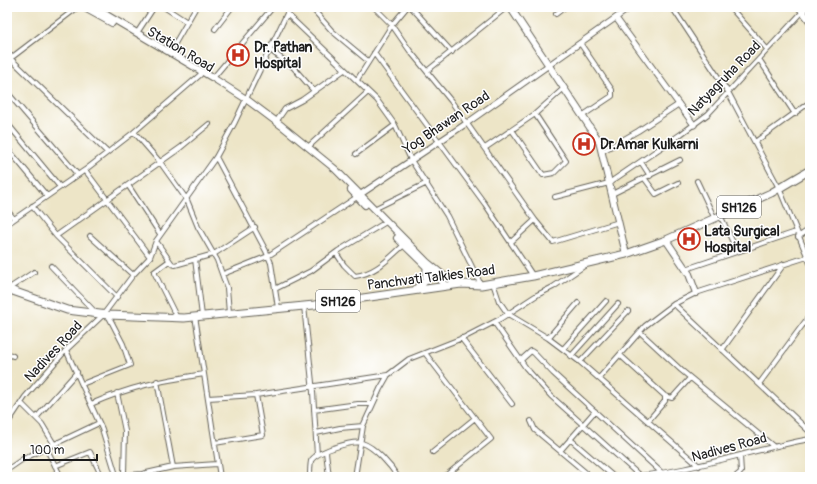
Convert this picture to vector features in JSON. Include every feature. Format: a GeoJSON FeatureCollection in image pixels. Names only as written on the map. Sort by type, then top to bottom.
{"type":"FeatureCollection","features":[{"type":"Feature","properties":{"kind":"main road","name":"Station Road"},"geometry":{"type":"LineString","coordinates":[[83,7],[201,73],[245,100]]}},
{"type":"Feature","properties":{"kind":"main road","name":"Station Road"},"geometry":{"type":"LineString","coordinates":[[93,7],[170,52],[201,73],[214,78],[245,100]]}},
{"type":"Feature","properties":{"kind":"main road"},"geometry":{"type":"LineString","coordinates":[[510,7],[563,89],[599,141],[603,151],[609,183],[620,222],[626,254]]}},
{"type":"Feature","properties":{"kind":"main road"},"geometry":{"type":"LineString","coordinates":[[799,7],[805,10],[810,21]]}},
{"type":"Feature","properties":{"kind":"main road"},"geometry":{"type":"LineString","coordinates":[[245,100],[308,147],[385,222]]}},
{"type":"Feature","properties":{"kind":"main road"},"geometry":{"type":"LineString","coordinates":[[245,100],[317,158],[374,209],[428,269],[446,286]]}},
{"type":"Feature","properties":{"kind":"main road","name":"SH126"},"geometry":{"type":"LineString","coordinates":[[666,240],[779,188],[810,170]]}},
{"type":"Feature","properties":{"kind":"main road"},"geometry":{"type":"LineString","coordinates":[[666,240],[686,269],[696,293]]}},
{"type":"Feature","properties":{"kind":"main road","name":"Panchvati Talkies Road"},"geometry":{"type":"LineString","coordinates":[[7,289],[67,310],[103,314],[177,318],[304,306],[461,284],[481,286],[584,266],[626,254],[666,240]]}},
{"type":"Feature","properties":{"kind":"main road"},"geometry":{"type":"LineString","coordinates":[[405,244],[436,270],[461,284]]}},
{"type":"Feature","properties":{"kind":"main road"},"geometry":{"type":"LineString","coordinates":[[412,291],[423,284],[426,280],[428,269]]}},
{"type":"Feature","properties":{"kind":"street"},"geometry":{"type":"LineString","coordinates":[[78,7],[9,60],[107,152]]}},
{"type":"Feature","properties":{"kind":"street"},"geometry":{"type":"LineString","coordinates":[[137,33],[154,7]]}},
{"type":"Feature","properties":{"kind":"street"},"geometry":{"type":"LineString","coordinates":[[164,7],[187,22]]}},
{"type":"Feature","properties":{"kind":"street"},"geometry":{"type":"LineString","coordinates":[[170,52],[196,7]]}},
{"type":"Feature","properties":{"kind":"street"},"geometry":{"type":"LineString","coordinates":[[215,29],[232,7]]}},
{"type":"Feature","properties":{"kind":"street"},"geometry":{"type":"LineString","coordinates":[[214,78],[273,7]]}},
{"type":"Feature","properties":{"kind":"street"},"geometry":{"type":"LineString","coordinates":[[150,257],[160,234],[186,200],[216,156],[235,122],[290,7]]}},
{"type":"Feature","properties":{"kind":"street"},"geometry":{"type":"LineString","coordinates":[[311,7],[332,31],[368,61]]}},
{"type":"Feature","properties":{"kind":"street"},"geometry":{"type":"LineString","coordinates":[[374,7],[392,25],[410,51],[467,123],[535,220],[553,242],[620,222]]}},
{"type":"Feature","properties":{"kind":"street"},"geometry":{"type":"LineString","coordinates":[[357,80],[392,25],[407,7]]}},
{"type":"Feature","properties":{"kind":"street"},"geometry":{"type":"LineString","coordinates":[[411,7],[452,52]]}},
{"type":"Feature","properties":{"kind":"street"},"geometry":{"type":"LineString","coordinates":[[427,71],[507,7]]}},
{"type":"Feature","properties":{"kind":"street"},"geometry":{"type":"LineString","coordinates":[[556,14],[565,7]]}},
{"type":"Feature","properties":{"kind":"street","name":"Yog Bhawan Road"},"geometry":{"type":"LineString","coordinates":[[358,196],[467,123],[631,7]]}},
{"type":"Feature","properties":{"kind":"street"},"geometry":{"type":"LineString","coordinates":[[672,7],[728,92],[755,142],[779,188],[810,263]]}},
{"type":"Feature","properties":{"kind":"street"},"geometry":{"type":"LineString","coordinates":[[730,7],[767,49]]}},
{"type":"Feature","properties":{"kind":"street","name":"Natyagruha Road"},"geometry":{"type":"LineString","coordinates":[[555,198],[609,183],[694,125],[728,92],[805,10]]}},
{"type":"Feature","properties":{"kind":"street"},"geometry":{"type":"LineString","coordinates":[[287,14],[344,70],[357,80],[395,124],[411,160],[447,216],[481,286]]}},
{"type":"Feature","properties":{"kind":"street"},"geometry":{"type":"LineString","coordinates":[[616,18],[694,125]]}},
{"type":"Feature","properties":{"kind":"street"},"geometry":{"type":"LineString","coordinates":[[580,43],[612,90],[612,96],[582,116]]}},
{"type":"Feature","properties":{"kind":"street"},"geometry":{"type":"LineString","coordinates":[[270,50],[293,67],[314,91]]}},
{"type":"Feature","properties":{"kind":"street"},"geometry":{"type":"LineString","coordinates":[[374,53],[440,141],[533,276]]}},
{"type":"Feature","properties":{"kind":"street"},"geometry":{"type":"LineString","coordinates":[[759,59],[796,114]]}},
{"type":"Feature","properties":{"kind":"street"},"geometry":{"type":"LineString","coordinates":[[276,122],[285,109],[344,70]]}},
{"type":"Feature","properties":{"kind":"street"},"geometry":{"type":"LineString","coordinates":[[7,224],[85,170],[134,132],[201,73]]}},
{"type":"Feature","properties":{"kind":"street"},"geometry":{"type":"LineString","coordinates":[[484,148],[535,114],[563,89]]}},
{"type":"Feature","properties":{"kind":"street"},"geometry":{"type":"LineString","coordinates":[[7,92],[78,175]]}},
{"type":"Feature","properties":{"kind":"street"},"geometry":{"type":"LineString","coordinates":[[308,147],[368,92]]}},
{"type":"Feature","properties":{"kind":"street"},"geometry":{"type":"LineString","coordinates":[[755,142],[796,114],[810,102]]}},
{"type":"Feature","properties":{"kind":"street"},"geometry":{"type":"LineString","coordinates":[[603,151],[638,131],[679,104]]}},
{"type":"Feature","properties":{"kind":"street"},"geometry":{"type":"LineString","coordinates":[[512,130],[543,175],[554,173],[566,161],[535,114]]}},
{"type":"Feature","properties":{"kind":"street"},"geometry":{"type":"LineString","coordinates":[[7,123],[60,187]]}},
{"type":"Feature","properties":{"kind":"street"},"geometry":{"type":"LineString","coordinates":[[56,236],[180,148],[208,124]]}},
{"type":"Feature","properties":{"kind":"street"},"geometry":{"type":"LineString","coordinates":[[356,154],[395,124]]}},
{"type":"Feature","properties":{"kind":"street"},"geometry":{"type":"LineString","coordinates":[[134,132],[160,162],[186,200],[198,226],[214,254],[222,274],[227,288],[230,313]]}},
{"type":"Feature","properties":{"kind":"street"},"geometry":{"type":"LineString","coordinates":[[7,148],[47,196]]}},
{"type":"Feature","properties":{"kind":"street"},"geometry":{"type":"LineString","coordinates":[[216,156],[234,194],[255,227],[268,256],[278,308]]}},
{"type":"Feature","properties":{"kind":"street"},"geometry":{"type":"LineString","coordinates":[[612,194],[645,179],[680,160]]}},
{"type":"Feature","properties":{"kind":"street"},"geometry":{"type":"LineString","coordinates":[[641,162],[650,176]]}},
{"type":"Feature","properties":{"kind":"street"},"geometry":{"type":"LineString","coordinates":[[85,170],[150,257]]}},
{"type":"Feature","properties":{"kind":"street"},"geometry":{"type":"LineString","coordinates":[[645,179],[656,194],[678,183]]}},
{"type":"Feature","properties":{"kind":"street"},"geometry":{"type":"LineString","coordinates":[[697,181],[737,251]]}},
{"type":"Feature","properties":{"kind":"street"},"geometry":{"type":"LineString","coordinates":[[374,209],[427,183]]}},
{"type":"Feature","properties":{"kind":"street"},"geometry":{"type":"LineString","coordinates":[[128,185],[160,234]]}},
{"type":"Feature","properties":{"kind":"street"},"geometry":{"type":"LineString","coordinates":[[222,274],[268,256],[358,196]]}},
{"type":"Feature","properties":{"kind":"street"},"geometry":{"type":"LineString","coordinates":[[32,206],[56,236],[117,297]]}},
{"type":"Feature","properties":{"kind":"street"},"geometry":{"type":"LineString","coordinates":[[7,210],[14,219]]}},
{"type":"Feature","properties":{"kind":"street"},"geometry":{"type":"LineString","coordinates":[[511,242],[535,220]]}},
{"type":"Feature","properties":{"kind":"street"},"geometry":{"type":"LineString","coordinates":[[274,289],[311,271],[336,252],[385,222]]}},
{"type":"Feature","properties":{"kind":"street"},"geometry":{"type":"LineString","coordinates":[[156,241],[169,260],[175,265],[214,254],[255,227]]}},
{"type":"Feature","properties":{"kind":"street"},"geometry":{"type":"LineString","coordinates":[[798,237],[810,229]]}},
{"type":"Feature","properties":{"kind":"street"},"geometry":{"type":"LineString","coordinates":[[686,269],[796,232]]}},
{"type":"Feature","properties":{"kind":"street"},"geometry":{"type":"LineString","coordinates":[[90,236],[133,275]]}},
{"type":"Feature","properties":{"kind":"street"},"geometry":{"type":"LineString","coordinates":[[336,252],[344,265],[355,276],[369,274],[405,244]]}},
{"type":"Feature","properties":{"kind":"street","name":"Nadives Road"},"geometry":{"type":"LineString","coordinates":[[7,424],[21,403],[66,350],[103,314],[133,275],[150,257]]}},
{"type":"Feature","properties":{"kind":"street"},"geometry":{"type":"LineString","coordinates":[[599,378],[640,332],[674,304],[696,293],[807,257]]}},
{"type":"Feature","properties":{"kind":"street"},"geometry":{"type":"LineString","coordinates":[[195,259],[198,316],[204,374],[220,477]]}},
{"type":"Feature","properties":{"kind":"street"},"geometry":{"type":"LineString","coordinates":[[169,260],[154,272],[177,318]]}},
{"type":"Feature","properties":{"kind":"street"},"geometry":{"type":"LineString","coordinates":[[722,350],[784,264]]}},
{"type":"Feature","properties":{"kind":"street"},"geometry":{"type":"LineString","coordinates":[[51,266],[103,314],[123,344],[130,365],[82,384]]}},
{"type":"Feature","properties":{"kind":"street"},"geometry":{"type":"LineString","coordinates":[[355,477],[359,443],[363,426],[372,404],[388,375],[409,359],[461,338],[494,322],[553,287],[584,266]]}},
{"type":"Feature","properties":{"kind":"street"},"geometry":{"type":"LineString","coordinates":[[7,289],[34,272]]}},
{"type":"Feature","properties":{"kind":"street"},"geometry":{"type":"LineString","coordinates":[[493,283],[499,301],[508,314],[548,338],[580,362],[699,466]]}},
{"type":"Feature","properties":{"kind":"street"},"geometry":{"type":"LineString","coordinates":[[563,349],[606,301]]}},
{"type":"Feature","properties":{"kind":"street"},"geometry":{"type":"LineString","coordinates":[[548,338],[578,303]]}},
{"type":"Feature","properties":{"kind":"street"},"geometry":{"type":"LineString","coordinates":[[571,356],[618,304]]}},
{"type":"Feature","properties":{"kind":"street"},"geometry":{"type":"LineString","coordinates":[[674,304],[810,432]]}},
{"type":"Feature","properties":{"kind":"street"},"geometry":{"type":"LineString","coordinates":[[304,306],[317,455]]}},
{"type":"Feature","properties":{"kind":"street"},"geometry":{"type":"LineString","coordinates":[[580,362],[628,311]]}},
{"type":"Feature","properties":{"kind":"street"},"geometry":{"type":"LineString","coordinates":[[759,384],[810,315]]}},
{"type":"Feature","properties":{"kind":"street"},"geometry":{"type":"LineString","coordinates":[[494,322],[521,360],[550,396],[582,424],[636,476]]}},
{"type":"Feature","properties":{"kind":"street"},"geometry":{"type":"LineString","coordinates":[[640,332],[690,378],[773,446]]}},
{"type":"Feature","properties":{"kind":"street"},"geometry":{"type":"LineString","coordinates":[[461,338],[512,404]]}},
{"type":"Feature","properties":{"kind":"street"},"geometry":{"type":"LineString","coordinates":[[66,350],[99,423],[116,475]]}},
{"type":"Feature","properties":{"kind":"street"},"geometry":{"type":"LineString","coordinates":[[425,352],[491,439],[444,477]]}},
{"type":"Feature","properties":{"kind":"street"},"geometry":{"type":"LineString","coordinates":[[521,360],[531,352],[534,353],[552,373],[662,473]]}},
{"type":"Feature","properties":{"kind":"street"},"geometry":{"type":"LineString","coordinates":[[7,353],[13,356]]}},
{"type":"Feature","properties":{"kind":"street"},"geometry":{"type":"LineString","coordinates":[[620,355],[665,396],[672,398],[690,378]]}},
{"type":"Feature","properties":{"kind":"street"},"geometry":{"type":"LineString","coordinates":[[36,418],[77,372]]}},
{"type":"Feature","properties":{"kind":"street"},"geometry":{"type":"LineString","coordinates":[[91,404],[117,393],[157,381],[204,374]]}},
{"type":"Feature","properties":{"kind":"street"},"geometry":{"type":"LineString","coordinates":[[208,398],[256,395],[388,375]]}},
{"type":"Feature","properties":{"kind":"street"},"geometry":{"type":"LineString","coordinates":[[157,381],[173,467]]}},
{"type":"Feature","properties":{"kind":"street"},"geometry":{"type":"LineString","coordinates":[[117,393],[125,431],[124,474]]}},
{"type":"Feature","properties":{"kind":"street"},"geometry":{"type":"LineString","coordinates":[[215,443],[263,435],[256,395]]}},
{"type":"Feature","properties":{"kind":"street"},"geometry":{"type":"LineString","coordinates":[[648,421],[665,401],[665,396]]}},
{"type":"Feature","properties":{"kind":"street"},"geometry":{"type":"LineString","coordinates":[[21,403],[36,418],[54,444]]}},
{"type":"Feature","properties":{"kind":"street"},"geometry":{"type":"LineString","coordinates":[[314,410],[354,404],[372,404]]}},
{"type":"Feature","properties":{"kind":"street"},"geometry":{"type":"LineString","coordinates":[[560,451],[582,424],[595,411]]}},
{"type":"Feature","properties":{"kind":"street"},"geometry":{"type":"LineString","coordinates":[[433,452],[475,418]]}},
{"type":"Feature","properties":{"kind":"street"},"geometry":{"type":"LineString","coordinates":[[531,422],[535,430],[591,477]]}},
{"type":"Feature","properties":{"kind":"street"},"geometry":{"type":"LineString","coordinates":[[7,470],[23,459],[99,423]]}},
{"type":"Feature","properties":{"kind":"street"},"geometry":{"type":"LineString","coordinates":[[316,433],[340,428],[363,426]]}},
{"type":"Feature","properties":{"kind":"street"},"geometry":{"type":"LineString","coordinates":[[570,439],[614,477]]}},
{"type":"Feature","properties":{"kind":"street","name":"Nadives Road"},"geometry":{"type":"LineString","coordinates":[[629,477],[672,472],[740,456],[773,446],[810,439]]}},
{"type":"Feature","properties":{"kind":"street"},"geometry":{"type":"LineString","coordinates":[[310,477],[312,461],[317,455],[350,442],[362,443],[380,455],[398,477]]}},
{"type":"Feature","properties":{"kind":"street"},"geometry":{"type":"LineString","coordinates":[[46,448],[61,477]]}},
{"type":"Feature","properties":{"kind":"street"},"geometry":{"type":"LineString","coordinates":[[55,466],[90,452],[102,477]]}},
{"type":"Feature","properties":{"kind":"street"},"geometry":{"type":"LineString","coordinates":[[326,452],[329,477]]}},
{"type":"Feature","properties":{"kind":"street"},"geometry":{"type":"LineString","coordinates":[[735,477],[741,472],[740,456]]}},
{"type":"Feature","properties":{"kind":"street"},"geometry":{"type":"LineString","coordinates":[[106,477],[124,474],[142,474],[173,467],[217,464]]}},
{"type":"Feature","properties":{"kind":"street"},"geometry":{"type":"LineString","coordinates":[[49,477],[58,472]]}},
{"type":"Feature","properties":{"kind":"street"},"geometry":{"type":"LineString","coordinates":[[672,472],[677,477]]}},
{"type":"Feature","properties":{"kind":"place","name":"Dr. Pathan Hospital"},"geometry":{"type":"Point","coordinates":[238,55]}},
{"type":"Feature","properties":{"kind":"place","name":"Dr.Amar Kulkarni"},"geometry":{"type":"Point","coordinates":[584,144]}},
{"type":"Feature","properties":{"kind":"place","name":"Lata Surgical Hospital"},"geometry":{"type":"Point","coordinates":[689,239]}}]}
